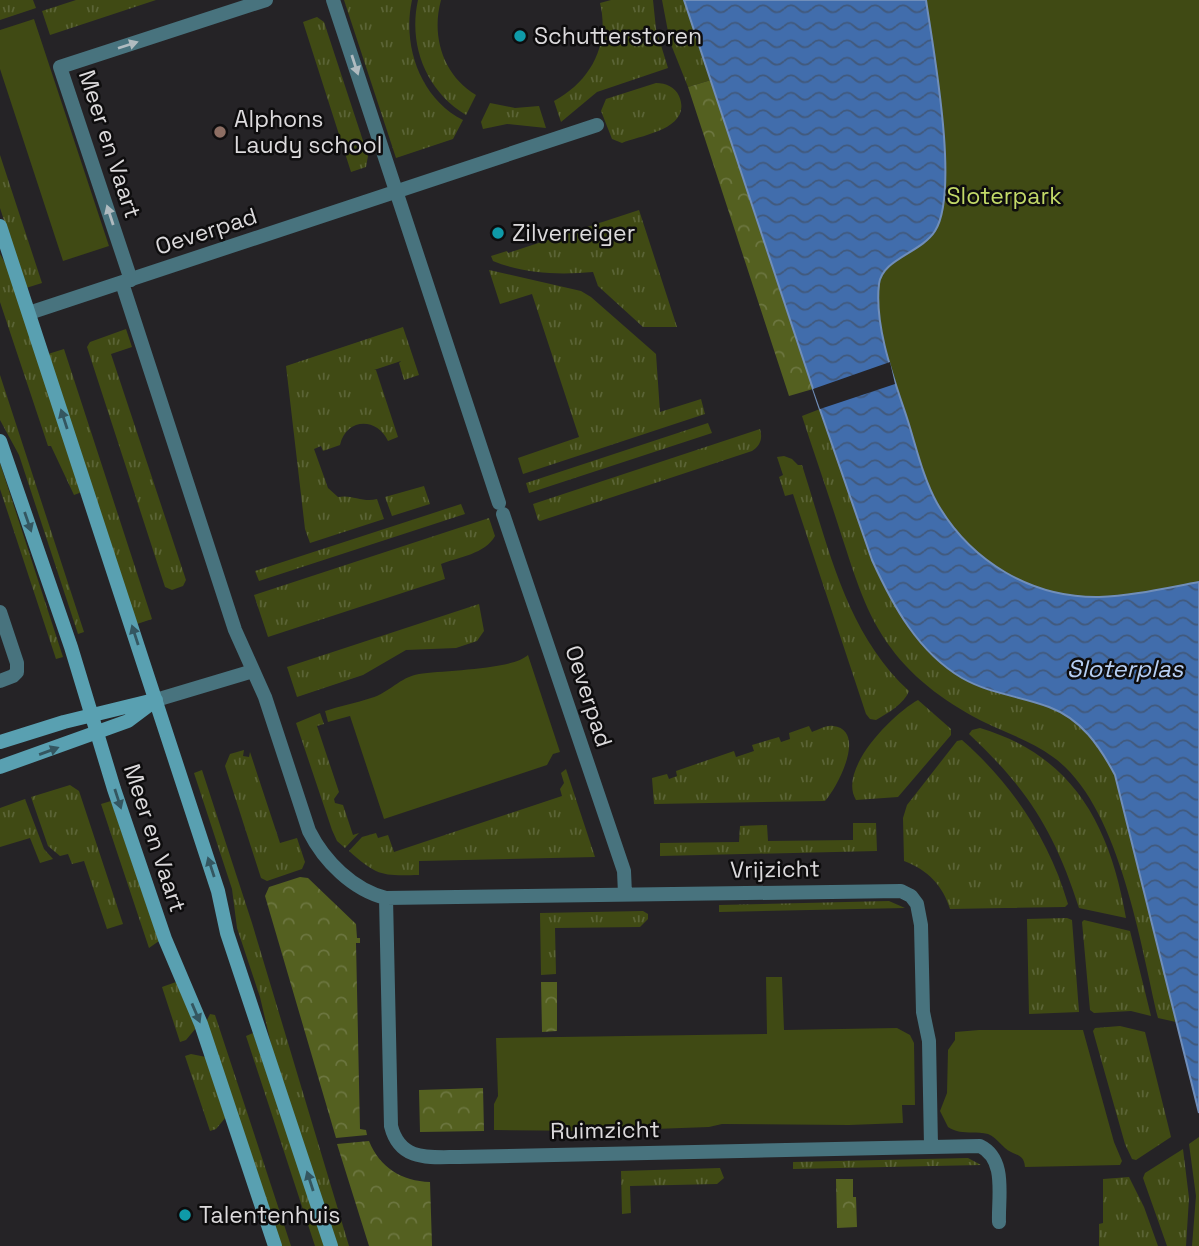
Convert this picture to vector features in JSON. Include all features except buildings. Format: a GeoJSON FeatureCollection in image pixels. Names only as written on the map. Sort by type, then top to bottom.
{"type":"FeatureCollection","features":[{"type":"Feature","properties":{"kind":"main road","name":"Meer en Vaart"},"geometry":{"type":"LineString","coordinates":[[0,226],[218,891],[227,933],[331,1246]]}},
{"type":"Feature","properties":{"kind":"main road","name":"Meer en Vaart"},"geometry":{"type":"LineString","coordinates":[[0,441],[71,647],[165,939],[207,1041],[275,1246]]}},
{"type":"Feature","properties":{"kind":"main road"},"geometry":{"type":"LineString","coordinates":[[0,742],[92,715],[156,700]]}},
{"type":"Feature","properties":{"kind":"main road"},"geometry":{"type":"LineString","coordinates":[[0,767],[128,721],[156,700]]}},
{"type":"Feature","properties":{"kind":"street","name":"Meer en Vaart"},"geometry":{"type":"LineString","coordinates":[[266,0],[61,67],[235,630],[272,719],[309,831],[318,850],[358,886],[372,895],[386,898]]}},
{"type":"Feature","properties":{"kind":"street","name":"Oeverpad"},"geometry":{"type":"LineString","coordinates":[[333,0],[624,871],[625,894]]}},
{"type":"Feature","properties":{"kind":"street","name":"Oeverpad"},"geometry":{"type":"LineString","coordinates":[[29,313],[597,125]]}},
{"type":"Feature","properties":{"kind":"street"},"geometry":{"type":"LineString","coordinates":[[0,612],[18,663],[17,672],[0,681]]}},
{"type":"Feature","properties":{"kind":"street"},"geometry":{"type":"LineString","coordinates":[[156,700],[253,671]]}},
{"type":"Feature","properties":{"kind":"street","name":"Vrijzicht"},"geometry":{"type":"LineString","coordinates":[[386,898],[887,889],[901,891],[917,904],[921,925],[923,1012],[929,1041],[931,1146]]}},
{"type":"Feature","properties":{"kind":"street","name":"Ruimzicht"},"geometry":{"type":"LineString","coordinates":[[386,898],[391,1126],[403,1149],[412,1154],[424,1157],[980,1146],[995,1158],[998,1170],[999,1222]]}},
{"type":"Feature","properties":{"kind":"green space"},"geometry":{"type":"Polygon","coordinates":[[[0,0],[33,0],[36,8],[0,20],[0,0]]]}},
{"type":"Feature","properties":{"kind":"green space"},"geometry":{"type":"Polygon","coordinates":[[[76,0],[156,0],[50,35],[42,11],[76,0]]]}},
{"type":"Feature","properties":{"kind":"green space"},"geometry":{"type":"Polygon","coordinates":[[[344,0],[412,0],[410,35],[418,69],[435,98],[463,120],[453,139],[396,158],[344,0]]]}},
{"type":"Feature","properties":{"kind":"green space"},"geometry":{"type":"Polygon","coordinates":[[[418,0],[441,0],[438,27],[442,54],[455,77],[476,95],[466,115],[440,93],[423,65],[416,34],[418,0]]]}},
{"type":"Feature","properties":{"kind":"green space"},"geometry":{"type":"Polygon","coordinates":[[[611,0],[653,0],[656,29],[668,68],[597,92],[561,122],[554,101],[578,83],[595,60],[602,33],[600,3],[611,0]]]}},
{"type":"Feature","properties":{"kind":"green space"},"geometry":{"type":"Polygon","coordinates":[[[662,0],[684,0],[711,80],[688,87],[670,42],[662,0]]]}},
{"type":"Feature","properties":{"kind":"green space","name":"Sloterpark"},"geometry":{"type":"Polygon","coordinates":[[[735,0],[1199,0],[1199,878],[1107,635],[904,524],[735,0]]]}},
{"type":"Feature","properties":{"kind":"green space"},"geometry":{"type":"Polygon","coordinates":[[[317,17],[324,22],[368,156],[366,167],[351,172],[303,22],[317,17]]]}},
{"type":"Feature","properties":{"kind":"green space"},"geometry":{"type":"Polygon","coordinates":[[[34,19],[109,246],[63,261],[0,69],[0,30],[34,19]]]}},
{"type":"Feature","properties":{"kind":"green space"},"geometry":{"type":"Polygon","coordinates":[[[711,80],[813,389],[789,396],[688,87],[711,80]]]}},
{"type":"Feature","properties":{"kind":"green space"},"geometry":{"type":"Polygon","coordinates":[[[656,83],[675,90],[681,107],[679,116],[663,129],[653,133],[622,143],[612,139],[601,111],[606,99],[656,83]]]}},
{"type":"Feature","properties":{"kind":"green space"},"geometry":{"type":"Polygon","coordinates":[[[490,103],[515,108],[539,106],[546,128],[507,124],[483,129],[481,122],[490,103]]]}},
{"type":"Feature","properties":{"kind":"green space"},"geometry":{"type":"Polygon","coordinates":[[[0,155],[42,283],[26,288],[0,208],[0,155]]]}},
{"type":"Feature","properties":{"kind":"green space"},"geometry":{"type":"Polygon","coordinates":[[[639,210],[677,327],[643,327],[598,286],[593,272],[530,271],[493,261],[491,256],[507,251],[508,253],[639,210]]]}},
{"type":"Feature","properties":{"kind":"green space"},"geometry":{"type":"Polygon","coordinates":[[[0,254],[8,268],[82,492],[74,495],[51,446],[48,446],[0,302],[0,254]]]}},
{"type":"Feature","properties":{"kind":"green space"},"geometry":{"type":"Polygon","coordinates":[[[489,270],[581,291],[591,297],[656,354],[660,412],[701,399],[705,414],[523,474],[518,458],[579,437],[532,294],[500,304],[489,270]]]}},
{"type":"Feature","properties":{"kind":"green space"},"geometry":{"type":"Polygon","coordinates":[[[403,327],[419,375],[404,380],[399,363],[401,361],[374,370],[398,437],[388,441],[377,428],[362,424],[348,430],[340,445],[323,451],[321,446],[314,449],[328,488],[338,497],[377,499],[384,519],[310,543],[305,529],[286,366],[403,327]]]}},
{"type":"Feature","properties":{"kind":"green space"},"geometry":{"type":"Polygon","coordinates":[[[126,329],[132,347],[111,354],[186,580],[183,586],[172,590],[165,587],[87,347],[90,342],[126,329]]]}},
{"type":"Feature","properties":{"kind":"green space"},"geometry":{"type":"Polygon","coordinates":[[[64,349],[152,619],[137,624],[48,354],[64,349]]]}},
{"type":"Feature","properties":{"kind":"green space"},"geometry":{"type":"Polygon","coordinates":[[[0,375],[84,632],[78,634],[19,455],[0,420],[0,375]]]}},
{"type":"Feature","properties":{"kind":"green space"},"geometry":{"type":"Polygon","coordinates":[[[820,409],[872,560],[888,594],[920,641],[933,655],[963,678],[994,691],[1049,707],[1071,718],[1096,743],[1109,764],[1115,775],[1176,1022],[1158,1018],[1123,877],[1095,807],[1076,779],[1045,752],[973,716],[934,691],[900,660],[882,635],[857,581],[802,416],[820,409]]]}},
{"type":"Feature","properties":{"kind":"green space"},"geometry":{"type":"Polygon","coordinates":[[[708,423],[712,433],[529,493],[526,483],[708,423]]]}},
{"type":"Feature","properties":{"kind":"green space"},"geometry":{"type":"Polygon","coordinates":[[[760,429],[760,442],[752,451],[538,520],[533,504],[760,429]]]}},
{"type":"Feature","properties":{"kind":"green space"},"geometry":{"type":"Polygon","coordinates":[[[784,456],[802,465],[830,556],[854,615],[887,668],[909,691],[900,704],[876,720],[870,719],[866,714],[793,494],[785,496],[779,477],[783,475],[777,457],[784,456]]]}},
{"type":"Feature","properties":{"kind":"green space"},"geometry":{"type":"Polygon","coordinates":[[[0,463],[63,657],[56,659],[0,489],[0,463]]]}},
{"type":"Feature","properties":{"kind":"green space"},"geometry":{"type":"Polygon","coordinates":[[[424,486],[430,504],[392,516],[385,497],[424,486]]]}},
{"type":"Feature","properties":{"kind":"green space"},"geometry":{"type":"Polygon","coordinates":[[[461,504],[465,514],[259,581],[255,571],[461,504]]]}},
{"type":"Feature","properties":{"kind":"green space"},"geometry":{"type":"Polygon","coordinates":[[[489,518],[495,536],[491,542],[478,551],[441,564],[445,579],[268,637],[254,595],[489,518]]]}},
{"type":"Feature","properties":{"kind":"green space"},"geometry":{"type":"Polygon","coordinates":[[[479,604],[484,631],[477,641],[456,648],[406,650],[363,675],[297,697],[287,667],[479,604]]]}},
{"type":"Feature","properties":{"kind":"green space"},"geometry":{"type":"Polygon","coordinates":[[[528,655],[560,752],[553,754],[547,765],[384,819],[350,716],[328,722],[325,711],[377,696],[412,676],[493,667],[520,660],[528,655]]]}},
{"type":"Feature","properties":{"kind":"green space"},"geometry":{"type":"Polygon","coordinates":[[[918,700],[951,729],[951,735],[898,797],[856,800],[852,787],[854,773],[861,758],[883,729],[918,700]]]}},
{"type":"Feature","properties":{"kind":"green space"},"geometry":{"type":"Polygon","coordinates":[[[320,713],[324,724],[317,726],[339,792],[334,799],[335,803],[343,805],[353,835],[359,833],[345,848],[337,841],[332,830],[296,723],[320,713]]]}},
{"type":"Feature","properties":{"kind":"green space"},"geometry":{"type":"Polygon","coordinates":[[[809,726],[812,732],[833,726],[843,730],[848,738],[847,760],[825,801],[654,804],[652,778],[667,774],[669,779],[677,776],[676,771],[734,751],[736,757],[754,751],[752,745],[779,737],[781,742],[790,739],[789,733],[809,726]]]}},
{"type":"Feature","properties":{"kind":"green space"},"geometry":{"type":"Polygon","coordinates":[[[980,728],[1013,740],[1040,757],[1063,776],[1082,799],[1098,825],[1110,853],[1126,918],[1079,908],[1060,857],[1037,814],[1008,774],[969,734],[980,728]]]}},
{"type":"Feature","properties":{"kind":"green space"},"geometry":{"type":"Polygon","coordinates":[[[962,740],[997,775],[1027,814],[1060,880],[1068,904],[1065,907],[950,909],[933,880],[904,861],[903,818],[907,805],[957,741],[962,740]]]}},
{"type":"Feature","properties":{"kind":"green space"},"geometry":{"type":"Polygon","coordinates":[[[244,750],[243,756],[249,757],[250,752],[280,843],[297,838],[305,862],[302,869],[267,881],[261,878],[225,766],[230,754],[244,750]]]}},
{"type":"Feature","properties":{"kind":"green space"},"geometry":{"type":"Polygon","coordinates":[[[566,769],[595,857],[419,861],[419,875],[396,875],[374,870],[349,851],[362,837],[376,833],[378,838],[388,835],[394,852],[562,796],[560,789],[564,783],[561,773],[566,769]]]}},
{"type":"Feature","properties":{"kind":"green space"},"geometry":{"type":"Polygon","coordinates":[[[202,770],[252,923],[349,1246],[337,1246],[272,1048],[260,997],[237,928],[232,889],[194,773],[202,770]]]}},
{"type":"Feature","properties":{"kind":"green space"},"geometry":{"type":"Polygon","coordinates":[[[70,785],[79,791],[123,924],[107,929],[84,861],[72,864],[68,854],[60,856],[48,846],[31,797],[70,785]]]}},
{"type":"Feature","properties":{"kind":"green space"},"geometry":{"type":"Polygon","coordinates":[[[25,799],[44,849],[53,859],[40,863],[30,838],[0,847],[0,808],[25,799]]]}},
{"type":"Feature","properties":{"kind":"green space"},"geometry":{"type":"Polygon","coordinates":[[[111,801],[159,941],[149,948],[101,804],[111,801]]]}},
{"type":"Feature","properties":{"kind":"green space"},"geometry":{"type":"Polygon","coordinates":[[[853,823],[876,823],[877,851],[660,856],[660,843],[739,842],[740,826],[767,825],[768,841],[853,840],[853,823]]]}},
{"type":"Feature","properties":{"kind":"green space"},"geometry":{"type":"Polygon","coordinates":[[[300,877],[308,878],[356,924],[357,938],[360,938],[360,943],[356,943],[360,1129],[366,1130],[367,1135],[336,1138],[265,896],[269,887],[300,877]]]}},
{"type":"Feature","properties":{"kind":"green space"},"geometry":{"type":"Polygon","coordinates":[[[889,901],[905,908],[719,912],[719,905],[889,901]]]}},
{"type":"Feature","properties":{"kind":"green space"},"geometry":{"type":"Polygon","coordinates":[[[643,911],[648,914],[648,919],[640,927],[555,928],[556,974],[541,975],[540,913],[643,911]]]}},
{"type":"Feature","properties":{"kind":"green space"},"geometry":{"type":"Polygon","coordinates":[[[1027,919],[1072,920],[1079,1012],[1029,1014],[1027,919]]]}},
{"type":"Feature","properties":{"kind":"green space"},"geometry":{"type":"Polygon","coordinates":[[[1084,920],[1130,931],[1151,1016],[1131,1011],[1094,1013],[1090,1010],[1082,922],[1084,920]]]}},
{"type":"Feature","properties":{"kind":"green space"},"geometry":{"type":"Polygon","coordinates":[[[766,977],[782,977],[784,1030],[897,1028],[910,1035],[914,1043],[915,1105],[902,1105],[903,1123],[722,1124],[709,1127],[600,1131],[494,1130],[494,1104],[498,1096],[496,1038],[767,1034],[766,977]]]}},
{"type":"Feature","properties":{"kind":"green space"},"geometry":{"type":"Polygon","coordinates":[[[176,982],[196,1028],[186,1040],[180,1042],[162,987],[176,982]]]}},
{"type":"Feature","properties":{"kind":"green space"},"geometry":{"type":"Polygon","coordinates":[[[541,982],[557,982],[557,1031],[542,1032],[541,982]]]}},
{"type":"Feature","properties":{"kind":"green space"},"geometry":{"type":"Polygon","coordinates":[[[210,1014],[215,1015],[291,1246],[280,1246],[206,1022],[210,1014]]]}},
{"type":"Feature","properties":{"kind":"green space"},"geometry":{"type":"Polygon","coordinates":[[[1120,1026],[1145,1032],[1171,1137],[1136,1160],[1132,1159],[1125,1144],[1093,1031],[1095,1028],[1120,1026]]]}},
{"type":"Feature","properties":{"kind":"green space"},"geometry":{"type":"Polygon","coordinates":[[[1083,1030],[1114,1142],[1122,1161],[1120,1165],[1025,1167],[1021,1157],[988,1134],[958,1131],[948,1127],[940,1111],[947,1093],[948,1050],[955,1040],[955,1032],[1083,1030]]]}},
{"type":"Feature","properties":{"kind":"green space"},"geometry":{"type":"Polygon","coordinates":[[[253,1033],[326,1246],[315,1246],[246,1036],[253,1033]]]}},
{"type":"Feature","properties":{"kind":"green space"},"geometry":{"type":"Polygon","coordinates":[[[191,1054],[206,1057],[226,1117],[216,1129],[210,1131],[185,1056],[191,1054]]]}},
{"type":"Feature","properties":{"kind":"green space"},"geometry":{"type":"Polygon","coordinates":[[[483,1088],[484,1131],[420,1132],[419,1090],[483,1088]]]}},
{"type":"Feature","properties":{"kind":"green space"},"geometry":{"type":"Polygon","coordinates":[[[1199,1137],[1199,1246],[1192,1246],[1196,1196],[1189,1144],[1199,1137]]]}},
{"type":"Feature","properties":{"kind":"green space"},"geometry":{"type":"Polygon","coordinates":[[[369,1141],[379,1159],[393,1171],[410,1179],[430,1182],[432,1246],[369,1246],[337,1144],[369,1141]]]}},
{"type":"Feature","properties":{"kind":"green space"},"geometry":{"type":"Polygon","coordinates":[[[1183,1149],[1189,1198],[1186,1246],[1167,1246],[1143,1178],[1145,1173],[1183,1149]]]}},
{"type":"Feature","properties":{"kind":"green space"},"geometry":{"type":"Polygon","coordinates":[[[968,1158],[981,1165],[793,1169],[793,1162],[968,1158]]]}},
{"type":"Feature","properties":{"kind":"green space"},"geometry":{"type":"Polygon","coordinates":[[[720,1168],[724,1178],[717,1184],[630,1186],[631,1213],[622,1214],[621,1171],[720,1168]]]}},
{"type":"Feature","properties":{"kind":"green space"},"geometry":{"type":"Polygon","coordinates":[[[1129,1177],[1144,1207],[1158,1246],[1099,1246],[1099,1224],[1103,1223],[1103,1179],[1129,1177]]]}},
{"type":"Feature","properties":{"kind":"green space"},"geometry":{"type":"Polygon","coordinates":[[[836,1179],[853,1179],[857,1227],[837,1228],[836,1179]]]}},
{"type":"Feature","properties":{"kind":"water","name":"Sloterplas"},"geometry":{"type":"Polygon","coordinates":[[[684,0],[926,0],[939,84],[945,153],[942,212],[929,239],[887,268],[879,284],[878,300],[886,352],[932,493],[951,524],[967,543],[986,559],[1027,583],[1050,591],[1099,597],[1199,582],[1199,1113],[1115,775],[1096,743],[1071,718],[1049,707],[994,691],[962,678],[932,655],[898,611],[872,560],[684,0]]]}},
{"type":"Feature","properties":{"kind":"pier"},"geometry":{"type":"Polygon","coordinates":[[[890,362],[895,384],[820,409],[813,389],[890,362]]]}},
{"type":"Feature","properties":{"kind":"place","name":"Schutterstoren"},"geometry":{"type":"Point","coordinates":[520,36]}},
{"type":"Feature","properties":{"kind":"place","name":"Alphons Laudy school"},"geometry":{"type":"Point","coordinates":[220,132]}},
{"type":"Feature","properties":{"kind":"place","name":"Zilverreiger"},"geometry":{"type":"Point","coordinates":[498,233]}},
{"type":"Feature","properties":{"kind":"place","name":"Talentenhuis"},"geometry":{"type":"Point","coordinates":[185,1215]}}]}
